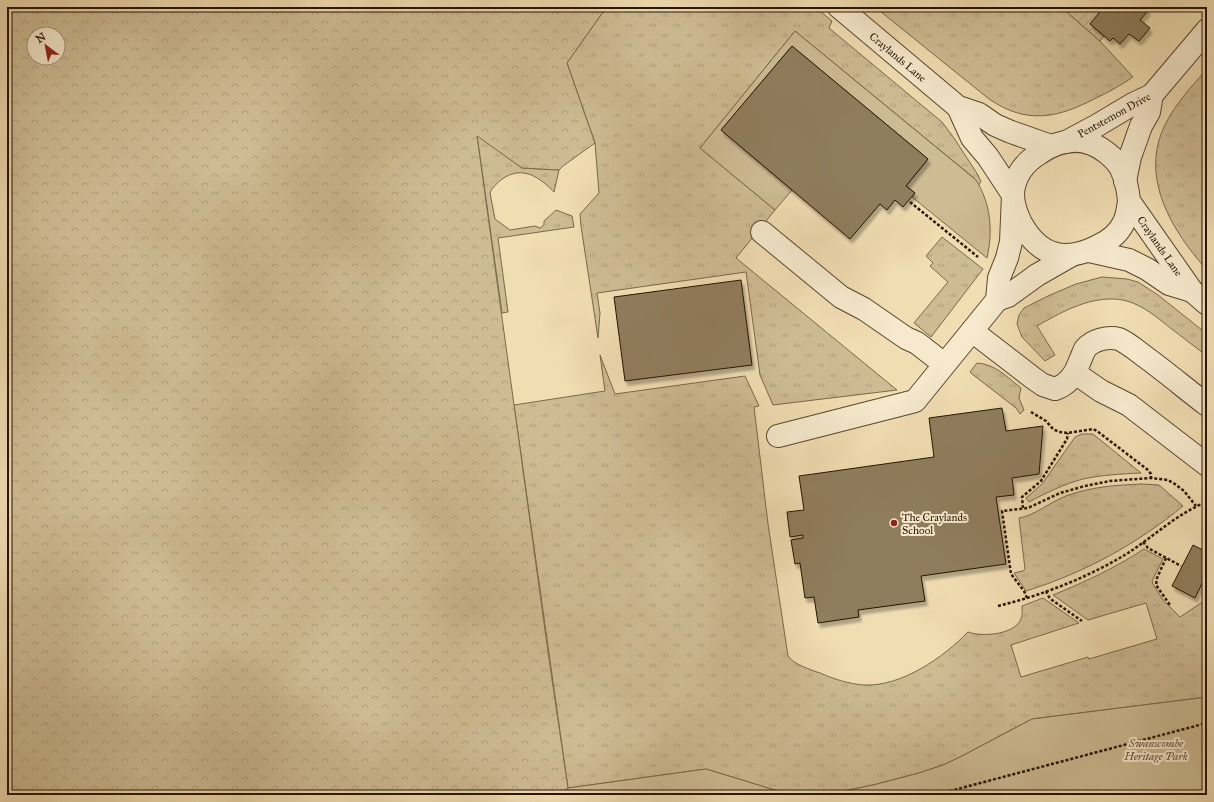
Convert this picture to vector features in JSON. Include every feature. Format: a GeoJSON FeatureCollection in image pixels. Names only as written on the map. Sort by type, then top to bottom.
{"type":"FeatureCollection","features":[{"type":"Feature","properties":{"kind":"street","name":"Craylands Lane"},"geometry":{"type":"LineString","coordinates":[[839,7],[958,107],[979,114],[996,125],[1011,132],[1058,144]]}},
{"type":"Feature","properties":{"kind":"street","name":"Pentstemon Drive"},"geometry":{"type":"LineString","coordinates":[[1058,144],[1096,126],[1133,104],[1152,95],[1207,30]]}},
{"type":"Feature","properties":{"kind":"street"},"geometry":{"type":"LineString","coordinates":[[1127,191],[1130,157],[1141,126],[1149,112],[1152,95]]}},
{"type":"Feature","properties":{"kind":"street","name":"Craylands Lane"},"geometry":{"type":"LineString","coordinates":[[958,107],[972,138],[988,157],[1013,195],[1018,217],[1026,230],[1037,243],[1050,252],[1062,255],[1081,253],[1129,260],[1152,272],[1169,284],[1199,298]]}},
{"type":"Feature","properties":{"kind":"street","name":"Craylands Lane"},"geometry":{"type":"LineString","coordinates":[[1013,195],[1018,175],[1032,157],[1058,144],[1078,141],[1087,142],[1102,149],[1118,163],[1122,169],[1127,191],[1125,219],[1118,232],[1107,241],[1081,253]]}},
{"type":"Feature","properties":{"kind":"street","name":"Craylands Lane"},"geometry":{"type":"LineString","coordinates":[[1127,191],[1199,298]]}},
{"type":"Feature","properties":{"kind":"street"},"geometry":{"type":"LineString","coordinates":[[997,300],[999,278],[1007,258],[1011,242],[1013,195]]}},
{"type":"Feature","properties":{"kind":"street"},"geometry":{"type":"LineString","coordinates":[[762,232],[841,296],[864,309],[906,338],[917,343],[944,364]]}},
{"type":"Feature","properties":{"kind":"street"},"geometry":{"type":"LineString","coordinates":[[778,436],[915,401],[997,300],[1010,295],[1037,275],[1081,253]]}},
{"type":"Feature","properties":{"kind":"street"},"geometry":{"type":"LineString","coordinates":[[972,331],[1033,378],[1055,389],[1070,380],[1075,373],[1085,350],[1091,344],[1100,340],[1119,339],[1143,355],[1207,405]]}},
{"type":"Feature","properties":{"kind":"street"},"geometry":{"type":"LineString","coordinates":[[1075,373],[1101,391],[1129,406],[1207,465]]}},
{"type":"Feature","properties":{"kind":"path"},"geometry":{"type":"LineString","coordinates":[[910,202],[983,262]]}},
{"type":"Feature","properties":{"kind":"path"},"geometry":{"type":"LineString","coordinates":[[1023,508],[1022,496],[1041,481],[1047,473],[1067,439],[1068,433]]}},
{"type":"Feature","properties":{"kind":"path"},"geometry":{"type":"LineString","coordinates":[[1027,598],[1024,591],[1011,574],[1002,511],[1030,507],[1060,493],[1085,486],[1110,481],[1151,478],[1168,480],[1175,484],[1184,491],[1196,506]]}},
{"type":"Feature","properties":{"kind":"path"},"geometry":{"type":"LineString","coordinates":[[998,606],[1027,598],[1095,571],[1143,542],[1188,510],[1207,502]]}},
{"type":"Feature","properties":{"kind":"path"},"geometry":{"type":"LineString","coordinates":[[1143,542],[1148,548],[1181,566]]}},
{"type":"Feature","properties":{"kind":"path"},"geometry":{"type":"LineString","coordinates":[[1166,558],[1157,578],[1156,585],[1170,605]]}},
{"type":"Feature","properties":{"kind":"path"},"geometry":{"type":"LineString","coordinates":[[1046,591],[1049,598],[1082,621]]}},
{"type":"Feature","properties":{"kind":"path"},"geometry":{"type":"LineString","coordinates":[[935,795],[1207,723]]}},
{"type":"Feature","properties":{"kind":"green space"},"geometry":{"type":"Polygon","coordinates":[[[7,7],[616,7],[603,12],[567,63],[595,143],[559,170],[522,168],[477,136],[568,788],[558,795],[7,795],[7,7]]]}},
{"type":"Feature","properties":{"kind":"green space"},"geometry":{"type":"Polygon","coordinates":[[[616,7],[815,7],[832,21],[829,28],[942,122],[954,138],[978,175],[981,182],[978,186],[974,178],[795,31],[700,148],[775,210],[736,258],[897,390],[773,405],[760,375],[746,272],[597,293],[600,313],[598,338],[580,214],[599,193],[595,143],[567,63],[603,12],[616,7]]]}},
{"type":"Feature","properties":{"kind":"green space"},"geometry":{"type":"Polygon","coordinates":[[[875,7],[1061,7],[1100,41],[1133,77],[1106,93],[1069,110],[1042,116],[1016,113],[989,99],[875,7]]]}},
{"type":"Feature","properties":{"kind":"green space"},"geometry":{"type":"Polygon","coordinates":[[[1061,7],[1104,7],[1090,24],[1104,36],[1100,41],[1061,7]]]}},
{"type":"Feature","properties":{"kind":"green space"},"geometry":{"type":"Polygon","coordinates":[[[795,31],[976,180],[988,208],[990,238],[987,258],[912,197],[915,193],[906,186],[928,159],[792,46],[721,130],[792,190],[775,210],[700,148],[795,31]]]}},
{"type":"Feature","properties":{"kind":"green space"},"geometry":{"type":"Polygon","coordinates":[[[1207,69],[1207,270],[1194,255],[1171,221],[1163,202],[1158,183],[1156,164],[1158,145],[1169,117],[1184,96],[1207,69]]]}},
{"type":"Feature","properties":{"kind":"green space"},"geometry":{"type":"Polygon","coordinates":[[[477,135],[522,168],[559,170],[554,192],[536,178],[524,173],[517,173],[502,179],[490,193],[495,219],[510,230],[535,226],[540,228],[544,225],[544,221],[556,210],[572,216],[574,227],[498,238],[508,312],[502,313],[477,135]]]}},
{"type":"Feature","properties":{"kind":"green space"},"geometry":{"type":"Polygon","coordinates":[[[942,237],[983,269],[931,337],[914,323],[948,282],[930,266],[933,263],[926,256],[942,237]]]}},
{"type":"Feature","properties":{"kind":"green space"},"geometry":{"type":"Polygon","coordinates":[[[1102,277],[1127,279],[1138,282],[1158,295],[1207,334],[1207,356],[1160,319],[1146,310],[1131,302],[1104,299],[1083,304],[1064,311],[1037,326],[1055,355],[1045,361],[1022,337],[1017,324],[1019,315],[1024,308],[1050,295],[1076,284],[1102,277]]]}},
{"type":"Feature","properties":{"kind":"green space"},"geometry":{"type":"Polygon","coordinates":[[[600,355],[615,394],[745,376],[759,406],[754,407],[768,524],[788,656],[798,664],[853,684],[878,684],[892,681],[921,669],[947,651],[968,632],[974,634],[996,634],[1016,626],[1021,619],[1022,606],[1043,598],[1079,623],[1011,645],[1021,677],[1088,657],[1089,659],[1157,639],[1146,603],[1088,620],[1053,595],[1100,574],[1144,549],[1163,559],[1152,581],[1163,600],[1180,617],[1207,599],[1207,697],[1032,719],[943,765],[873,785],[824,795],[791,795],[706,769],[568,788],[514,405],[605,391],[600,355]]]}},
{"type":"Feature","properties":{"kind":"green space"},"geometry":{"type":"Polygon","coordinates":[[[977,363],[995,368],[1021,388],[1019,398],[1024,410],[1020,414],[1016,408],[970,372],[977,363]]]}},
{"type":"Feature","properties":{"kind":"green space"},"geometry":{"type":"Polygon","coordinates":[[[1082,434],[1093,434],[1141,473],[1083,479],[1062,486],[1029,502],[1026,498],[1042,484],[1075,437],[1082,434]]]}},
{"type":"Feature","properties":{"kind":"green space"},"geometry":{"type":"Polygon","coordinates":[[[1142,484],[1159,485],[1183,506],[1147,533],[1109,556],[1048,584],[1026,591],[1014,573],[1025,569],[1019,518],[1030,515],[1066,496],[1084,490],[1142,484]]]}},
{"type":"Feature","properties":{"kind":"green space","name":"Swanscombe Heritage Park"},"geometry":{"type":"Polygon","coordinates":[[[1207,697],[1207,795],[824,795],[873,785],[943,765],[1032,719],[1207,697]]]}},
{"type":"Feature","properties":{"kind":"green space"},"geometry":{"type":"Polygon","coordinates":[[[706,769],[791,795],[558,795],[568,788],[706,769]]]}},
{"type":"Feature","properties":{"kind":"building"},"geometry":{"type":"Polygon","coordinates":[[[1104,7],[1148,7],[1146,9],[1148,11],[1140,20],[1150,28],[1139,41],[1129,34],[1120,44],[1113,38],[1110,41],[1090,24],[1104,7]]]}},
{"type":"Feature","properties":{"kind":"building"},"geometry":{"type":"Polygon","coordinates":[[[792,46],[928,159],[906,186],[915,193],[903,207],[895,200],[887,210],[880,204],[850,239],[721,130],[792,46]]]}},
{"type":"Feature","properties":{"kind":"building"},"geometry":{"type":"Polygon","coordinates":[[[741,280],[752,365],[625,381],[614,297],[741,280]]]}},
{"type":"Feature","properties":{"kind":"building","name":"The Craylands School"},"geometry":{"type":"Polygon","coordinates":[[[1002,408],[1006,431],[1043,426],[1039,474],[1012,478],[1014,495],[996,497],[1006,564],[921,576],[925,601],[858,610],[859,617],[818,623],[814,597],[805,598],[800,563],[795,564],[791,540],[803,538],[803,535],[790,537],[787,512],[804,510],[799,476],[934,457],[929,418],[1002,408]]]}},
{"type":"Feature","properties":{"kind":"building"},"geometry":{"type":"Polygon","coordinates":[[[1193,545],[1207,552],[1207,573],[1195,598],[1172,586],[1193,545]]]}},
{"type":"Feature","properties":{"kind":"place","name":"The Craylands School"},"geometry":{"type":"Point","coordinates":[894,523]}}]}
